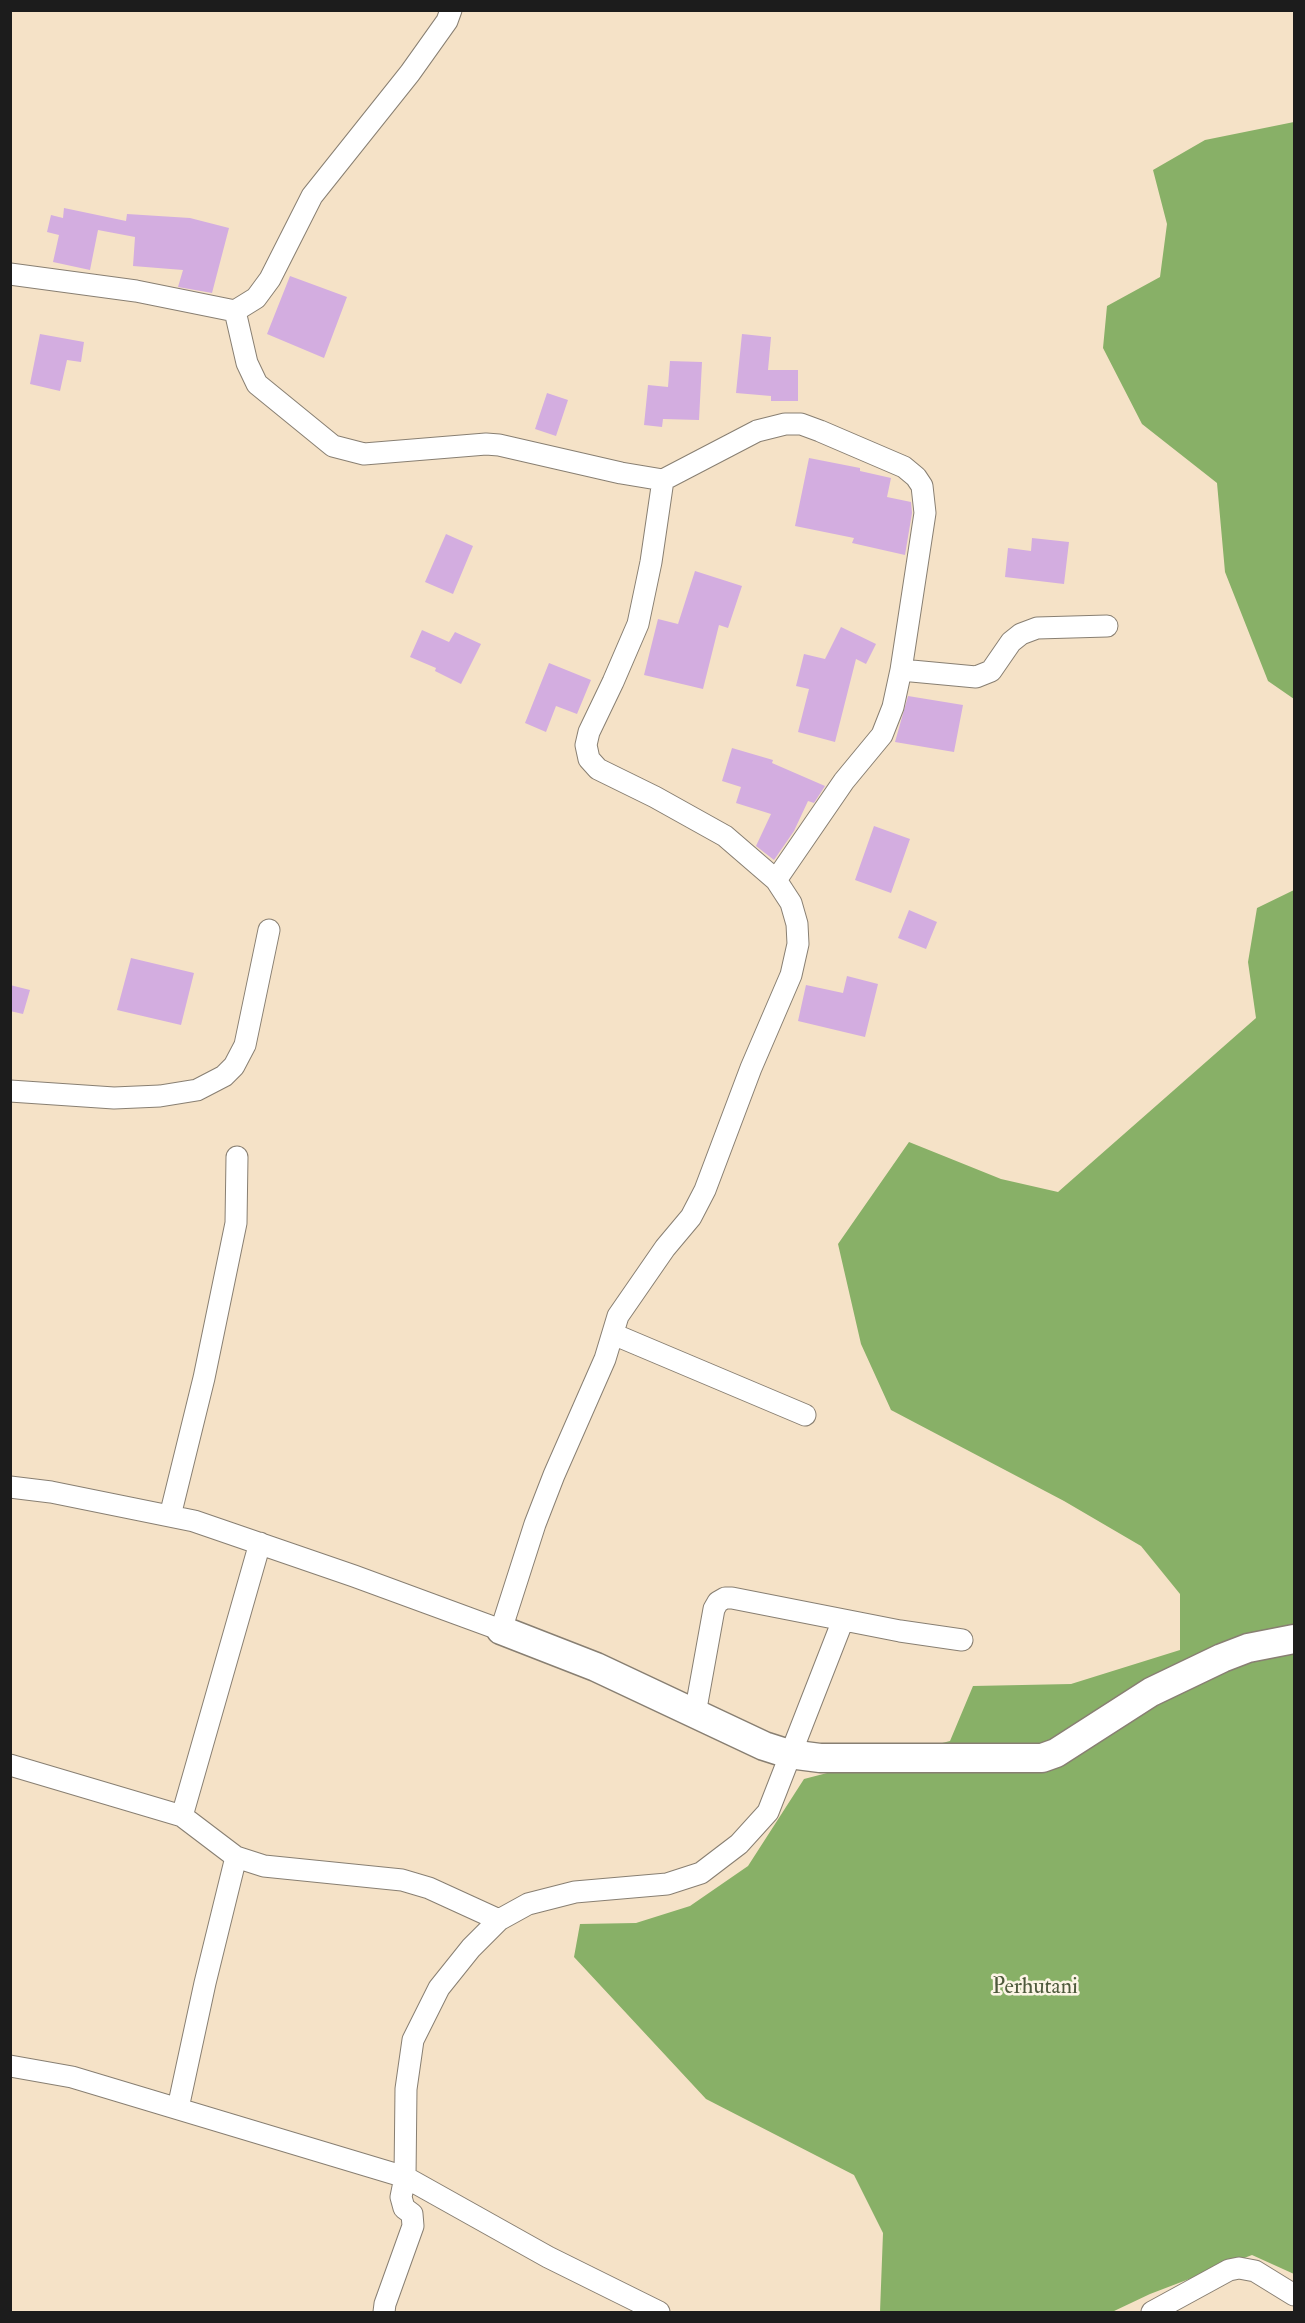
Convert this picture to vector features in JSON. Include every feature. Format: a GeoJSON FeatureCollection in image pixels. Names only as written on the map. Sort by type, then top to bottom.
{"type":"FeatureCollection","features":[{"type":"Feature","properties":{"kind":"main road"},"geometry":{"type":"LineString","coordinates":[[501,1630],[596,1667],[764,1746],[789,1754],[820,1758],[1042,1758],[1056,1753],[1151,1692],[1222,1658],[1248,1648],[1294,1639]]}},
{"type":"Feature","properties":{"kind":"street"},"geometry":{"type":"LineString","coordinates":[[10,274],[136,291],[235,311],[256,298],[263,289],[312,196],[410,73],[447,21],[451,10]]}},
{"type":"Feature","properties":{"kind":"street"},"geometry":{"type":"LineString","coordinates":[[235,311],[247,363],[257,384],[333,446],[364,454],[486,444],[500,445],[621,473],[663,480],[757,431],[784,424],[801,424],[904,467],[916,477],[922,486],[925,513],[893,707],[882,735],[844,781],[776,880]]}},
{"type":"Feature","properties":{"kind":"street"},"geometry":{"type":"LineString","coordinates":[[10,1486],[195,1521],[404,1593],[501,1630],[550,1485],[605,1359],[618,1316],[690,1217],[705,1190],[748,1077],[791,975],[798,944],[797,924],[791,903],[776,880],[725,836],[655,796],[598,769],[589,759],[586,745],[589,732],[638,624],[651,562],[663,480]]}},
{"type":"Feature","properties":{"kind":"street"},"geometry":{"type":"LineString","coordinates":[[901,669],[976,677],[991,671],[1011,642],[1021,634],[1037,628],[1107,626]]}},
{"type":"Feature","properties":{"kind":"street"},"geometry":{"type":"LineString","coordinates":[[10,1091],[114,1098],[160,1096],[197,1090],[224,1076],[234,1066],[245,1045],[269,930]]}},
{"type":"Feature","properties":{"kind":"street"},"geometry":{"type":"LineString","coordinates":[[170,1516],[204,1378],[236,1223],[237,1157]]}},
{"type":"Feature","properties":{"kind":"street"},"geometry":{"type":"LineString","coordinates":[[613,1334],[805,1415]]}},
{"type":"Feature","properties":{"kind":"street"},"geometry":{"type":"LineString","coordinates":[[182,1816],[260,1543]]}},
{"type":"Feature","properties":{"kind":"street"},"geometry":{"type":"LineString","coordinates":[[695,1714],[714,1609],[718,1602],[732,1598],[900,1632],[962,1641]]}},
{"type":"Feature","properties":{"kind":"street"},"geometry":{"type":"LineString","coordinates":[[384,2313],[385,2304],[413,2226],[411,2214],[402,2203],[405,2177],[406,2088],[413,2040],[439,1989],[471,1948],[500,1920],[528,1904],[575,1892],[667,1884],[701,1873],[739,1844],[768,1812],[843,1620]]}},
{"type":"Feature","properties":{"kind":"street"},"geometry":{"type":"LineString","coordinates":[[10,1765],[182,1816],[236,1857],[264,1866],[402,1880],[429,1888],[500,1920]]}},
{"type":"Feature","properties":{"kind":"street"},"geometry":{"type":"LineString","coordinates":[[178,2108],[205,1983],[236,1857]]}},
{"type":"Feature","properties":{"kind":"street"},"geometry":{"type":"LineString","coordinates":[[10,2066],[72,2077],[405,2177],[548,2257],[658,2313]]}},
{"type":"Feature","properties":{"kind":"street"},"geometry":{"type":"LineString","coordinates":[[1152,2313],[1229,2270],[1239,2268],[1255,2271],[1294,2295]]}},
{"type":"Feature","properties":{"kind":"green space"},"geometry":{"type":"Polygon","coordinates":[[[1294,122],[1294,699],[1268,681],[1225,572],[1217,483],[1142,424],[1103,348],[1107,306],[1160,277],[1167,224],[1153,170],[1205,140],[1294,122]]]}},
{"type":"Feature","properties":{"kind":"green space","name":"Perhutani"},"geometry":{"type":"Polygon","coordinates":[[[1294,890],[1294,2274],[1252,2255],[1150,2294],[1112,2312],[880,2312],[883,2233],[854,2175],[706,2099],[574,1957],[580,1924],[636,1923],[690,1906],[748,1866],[804,1779],[950,1741],[973,1686],[1071,1684],[1180,1650],[1180,1594],[1141,1546],[1064,1501],[891,1410],[861,1344],[838,1244],[909,1142],[1001,1179],[1058,1192],[1256,1018],[1248,962],[1257,908],[1294,890]]]}},
{"type":"Feature","properties":{"kind":"building"},"geometry":{"type":"Polygon","coordinates":[[[64,208],[126,221],[127,214],[190,218],[229,228],[212,293],[178,287],[183,270],[133,266],[135,237],[98,230],[90,270],[53,262],[59,235],[47,232],[51,215],[63,218],[64,208]]]}},
{"type":"Feature","properties":{"kind":"building"},"geometry":{"type":"Polygon","coordinates":[[[290,276],[347,297],[324,358],[267,334],[290,276]]]}},
{"type":"Feature","properties":{"kind":"building"},"geometry":{"type":"Polygon","coordinates":[[[40,334],[84,342],[81,362],[67,360],[60,391],[30,384],[40,334]]]}},
{"type":"Feature","properties":{"kind":"building"},"geometry":{"type":"Polygon","coordinates":[[[742,334],[771,337],[768,370],[798,370],[798,401],[771,401],[771,396],[736,393],[742,334]]]}},
{"type":"Feature","properties":{"kind":"building"},"geometry":{"type":"Polygon","coordinates":[[[670,361],[702,362],[699,420],[663,419],[662,427],[644,425],[648,385],[668,387],[670,361]]]}},
{"type":"Feature","properties":{"kind":"building"},"geometry":{"type":"Polygon","coordinates":[[[547,393],[568,400],[556,436],[535,429],[547,393]]]}},
{"type":"Feature","properties":{"kind":"building"},"geometry":{"type":"Polygon","coordinates":[[[809,458],[860,468],[860,471],[891,478],[887,497],[911,502],[912,513],[905,555],[852,543],[854,538],[795,526],[809,458]]]}},
{"type":"Feature","properties":{"kind":"building"},"geometry":{"type":"Polygon","coordinates":[[[446,534],[473,546],[453,594],[425,582],[446,534]]]}},
{"type":"Feature","properties":{"kind":"building"},"geometry":{"type":"Polygon","coordinates":[[[1032,538],[1069,542],[1064,584],[1005,577],[1008,548],[1031,551],[1032,538]]]}},
{"type":"Feature","properties":{"kind":"building"},"geometry":{"type":"Polygon","coordinates":[[[695,571],[742,586],[728,628],[719,625],[703,689],[644,675],[658,619],[678,624],[695,571]]]}},
{"type":"Feature","properties":{"kind":"building"},"geometry":{"type":"Polygon","coordinates":[[[841,627],[876,644],[866,664],[856,659],[835,742],[798,732],[809,689],[796,686],[804,654],[825,659],[841,627]]]}},
{"type":"Feature","properties":{"kind":"building"},"geometry":{"type":"Polygon","coordinates":[[[422,630],[449,642],[455,632],[481,644],[461,684],[435,671],[436,668],[410,657],[422,630]]]}},
{"type":"Feature","properties":{"kind":"building"},"geometry":{"type":"Polygon","coordinates":[[[549,663],[591,680],[577,714],[556,706],[546,732],[525,723],[549,663]]]}},
{"type":"Feature","properties":{"kind":"building"},"geometry":{"type":"Polygon","coordinates":[[[908,696],[963,705],[954,752],[895,742],[908,696]]]}},
{"type":"Feature","properties":{"kind":"building"},"geometry":{"type":"Polygon","coordinates":[[[732,748],[773,760],[772,763],[825,786],[814,803],[808,801],[794,831],[774,860],[756,846],[771,814],[736,803],[741,787],[722,781],[732,748]]]}},
{"type":"Feature","properties":{"kind":"building"},"geometry":{"type":"Polygon","coordinates":[[[874,826],[910,839],[891,893],[855,880],[874,826]]]}},
{"type":"Feature","properties":{"kind":"building"},"geometry":{"type":"Polygon","coordinates":[[[909,910],[937,922],[926,949],[898,938],[909,910]]]}},
{"type":"Feature","properties":{"kind":"building"},"geometry":{"type":"Polygon","coordinates":[[[131,958],[194,973],[181,1025],[117,1010],[131,958]]]}},
{"type":"Feature","properties":{"kind":"building"},"geometry":{"type":"Polygon","coordinates":[[[847,976],[878,984],[865,1037],[798,1021],[806,985],[843,993],[847,976]]]}},
{"type":"Feature","properties":{"kind":"building"},"geometry":{"type":"Polygon","coordinates":[[[10,985],[30,990],[23,1014],[10,1011],[10,985]]]}}]}
